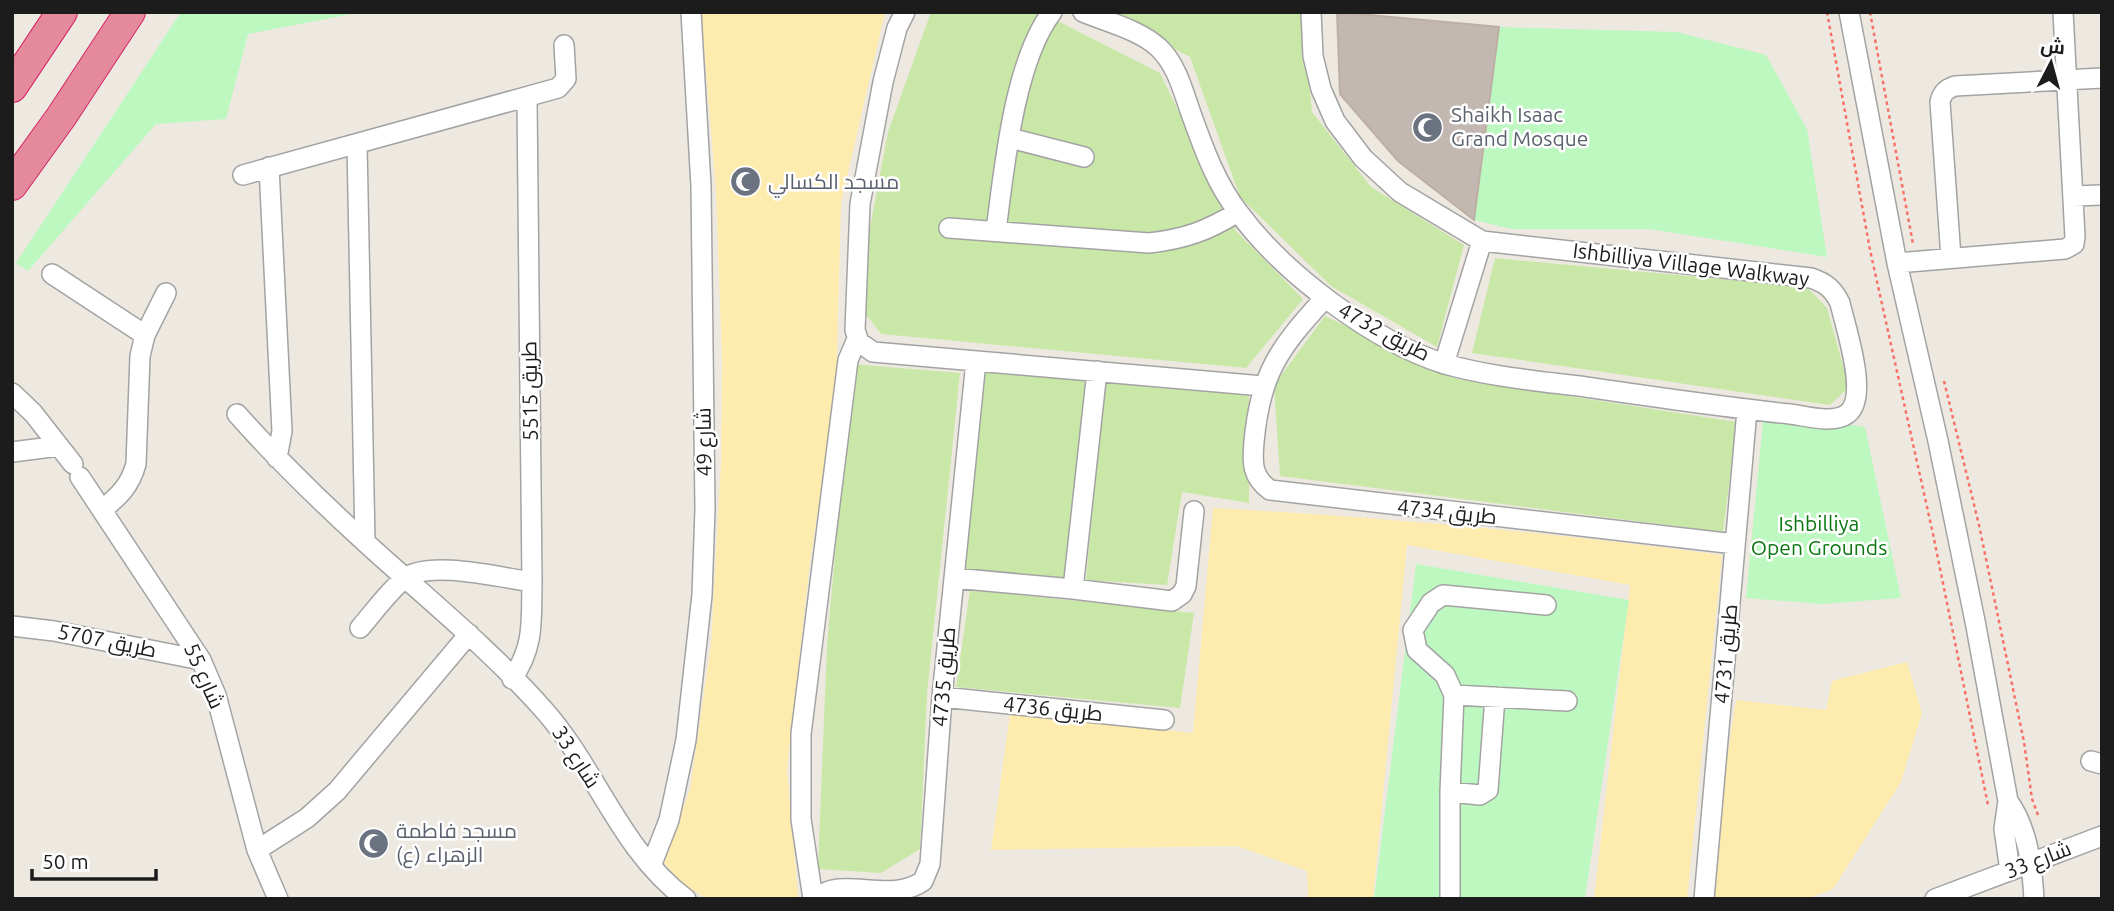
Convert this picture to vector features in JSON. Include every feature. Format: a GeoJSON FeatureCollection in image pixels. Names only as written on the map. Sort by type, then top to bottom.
{"type":"FeatureCollection","features":[{"type":"Feature","properties":{"kind":"highway"},"geometry":{"type":"LineString","coordinates":[[12,87],[62,12]]}},
{"type":"Feature","properties":{"kind":"highway"},"geometry":{"type":"LineString","coordinates":[[12,185],[61,117],[130,12]]}},
{"type":"Feature","properties":{"kind":"street","name":"شارع 49"},"geometry":{"type":"LineString","coordinates":[[650,866],[675,798],[693,693],[702,595],[705,509],[701,186],[691,12]]}},
{"type":"Feature","properties":{"kind":"street"},"geometry":{"type":"LineString","coordinates":[[815,899],[802,819],[801,734],[848,360],[857,339],[855,321],[860,204],[883,82],[897,28],[905,12]]}},
{"type":"Feature","properties":{"kind":"street"},"geometry":{"type":"LineString","coordinates":[[996,231],[1010,138],[1030,50],[1052,12]]}},
{"type":"Feature","properties":{"kind":"street","name":"طريق 4732"},"geometry":{"type":"LineString","coordinates":[[1083,12],[1146,38],[1169,60],[1177,74],[1207,158],[1238,212],[1263,241],[1324,299],[1375,330],[1444,363],[1490,374],[1747,410],[1831,418]]}},
{"type":"Feature","properties":{"kind":"street","name":"Ishbilliya Village Walkway"},"geometry":{"type":"LineString","coordinates":[[1311,12],[1312,56],[1321,89],[1335,121],[1363,158],[1400,192],[1482,241],[1811,278],[1824,282],[1834,291],[1840,303],[1858,385],[1857,401],[1847,414],[1831,418]]}},
{"type":"Feature","properties":{"kind":"street"},"geometry":{"type":"LineString","coordinates":[[1850,12],[1897,262],[1975,621],[2008,801],[2004,829],[2010,871]]}},
{"type":"Feature","properties":{"kind":"street"},"geometry":{"type":"LineString","coordinates":[[1897,262],[2071,247],[2076,237],[2063,12]]}},
{"type":"Feature","properties":{"kind":"street"},"geometry":{"type":"LineString","coordinates":[[243,175],[527,99],[563,85],[566,73],[564,44]]}},
{"type":"Feature","properties":{"kind":"street"},"geometry":{"type":"LineString","coordinates":[[1951,258],[1940,102],[1947,88],[2102,78]]}},
{"type":"Feature","properties":{"kind":"street","name":"طريق 5515"},"geometry":{"type":"LineString","coordinates":[[512,679],[522,664],[529,645],[532,582],[527,99]]}},
{"type":"Feature","properties":{"kind":"street"},"geometry":{"type":"LineString","coordinates":[[1010,138],[1084,157]]}},
{"type":"Feature","properties":{"kind":"street"},"geometry":{"type":"LineString","coordinates":[[357,144],[365,542]]}},
{"type":"Feature","properties":{"kind":"street"},"geometry":{"type":"LineString","coordinates":[[270,167],[282,431],[276,458]]}},
{"type":"Feature","properties":{"kind":"street"},"geometry":{"type":"LineString","coordinates":[[2073,196],[2102,195]]}},
{"type":"Feature","properties":{"kind":"street"},"geometry":{"type":"LineString","coordinates":[[949,228],[1149,243],[1181,240],[1210,229],[1238,212]]}},
{"type":"Feature","properties":{"kind":"street"},"geometry":{"type":"LineString","coordinates":[[1444,363],[1482,241]]}},
{"type":"Feature","properties":{"kind":"street"},"geometry":{"type":"LineString","coordinates":[[52,274],[145,335]]}},
{"type":"Feature","properties":{"kind":"street"},"geometry":{"type":"LineString","coordinates":[[102,510],[124,493],[132,479],[136,464],[140,356],[145,335],[166,293]]}},
{"type":"Feature","properties":{"kind":"street","name":"طريق 4734"},"geometry":{"type":"LineString","coordinates":[[1324,299],[1282,348],[1263,386],[1256,415],[1253,462],[1261,483],[1270,490],[1735,544]]}},
{"type":"Feature","properties":{"kind":"street"},"geometry":{"type":"LineString","coordinates":[[857,339],[873,352],[1263,386]]}},
{"type":"Feature","properties":{"kind":"street","name":"طريق 4735"},"geometry":{"type":"LineString","coordinates":[[815,899],[832,890],[843,888],[900,892],[923,881],[930,864],[942,697],[976,361]]}},
{"type":"Feature","properties":{"kind":"street"},"geometry":{"type":"LineString","coordinates":[[1073,589],[1097,371]]}},
{"type":"Feature","properties":{"kind":"street","name":"شارع 55"},"geometry":{"type":"LineString","coordinates":[[12,393],[33,413],[60,446],[201,660],[216,695],[257,850],[278,899]]}},
{"type":"Feature","properties":{"kind":"street","name":"طريق 4731"},"geometry":{"type":"LineString","coordinates":[[1704,899],[1747,410]]}},
{"type":"Feature","properties":{"kind":"street","name":"شارع 33"},"geometry":{"type":"LineString","coordinates":[[237,414],[276,458],[463,629],[556,724],[665,891],[686,899]]}},
{"type":"Feature","properties":{"kind":"street"},"geometry":{"type":"LineString","coordinates":[[12,452],[60,446]]}},
{"type":"Feature","properties":{"kind":"street"},"geometry":{"type":"LineString","coordinates":[[954,578],[1172,601],[1182,594],[1186,586],[1194,511]]}},
{"type":"Feature","properties":{"kind":"street"},"geometry":{"type":"LineString","coordinates":[[359,628],[405,577],[423,571],[438,570],[532,582]]}},
{"type":"Feature","properties":{"kind":"street"},"geometry":{"type":"LineString","coordinates":[[1450,899],[1454,695],[1445,676],[1421,655],[1414,644],[1416,624],[1434,600],[1449,594],[1546,606]]}},
{"type":"Feature","properties":{"kind":"street","name":"طريق 5707"},"geometry":{"type":"LineString","coordinates":[[12,626],[54,631],[201,660]]}},
{"type":"Feature","properties":{"kind":"street"},"geometry":{"type":"LineString","coordinates":[[257,850],[307,818],[337,791],[463,629]]}},
{"type":"Feature","properties":{"kind":"street"},"geometry":{"type":"LineString","coordinates":[[1454,695],[1567,701]]}},
{"type":"Feature","properties":{"kind":"street","name":"طريق 4736"},"geometry":{"type":"LineString","coordinates":[[942,697],[1164,720]]}},
{"type":"Feature","properties":{"kind":"street"},"geometry":{"type":"LineString","coordinates":[[1450,792],[1480,795],[1488,790],[1495,697]]}},
{"type":"Feature","properties":{"kind":"street"},"geometry":{"type":"LineString","coordinates":[[2008,801],[2017,815],[2032,863],[2034,899]]}},
{"type":"Feature","properties":{"kind":"street","name":"شارع 33"},"geometry":{"type":"LineString","coordinates":[[1935,899],[2102,835]]}},
{"type":"Feature","properties":{"kind":"path"},"geometry":{"type":"LineString","coordinates":[[1870,12],[1914,247]]}},
{"type":"Feature","properties":{"kind":"green space"},"geometry":{"type":"Polygon","coordinates":[[[181,12],[363,12],[248,34],[226,119],[156,124],[28,271],[16,263],[181,12]]]}},
{"type":"Feature","properties":{"kind":"green space"},"geometry":{"type":"Polygon","coordinates":[[[931,12],[1040,12],[1160,73],[1236,231],[1303,299],[1246,368],[881,334],[856,302],[888,132],[931,12]]]}},
{"type":"Feature","properties":{"kind":"green space"},"geometry":{"type":"Polygon","coordinates":[[[1105,12],[1303,12],[1312,112],[1371,187],[1464,245],[1437,347],[1331,286],[1240,197],[1190,57],[1105,12]]]}},
{"type":"Feature","properties":{"kind":"green space"},"geometry":{"type":"Polygon","coordinates":[[[1499,27],[1677,32],[1766,55],[1807,129],[1827,257],[1649,229],[1511,229],[1474,220],[1499,27]]]}},
{"type":"Feature","properties":{"kind":"green space"},"geometry":{"type":"Polygon","coordinates":[[[1495,258],[1807,287],[1827,308],[1849,387],[1830,405],[1472,353],[1495,258]]]}},
{"type":"Feature","properties":{"kind":"green space"},"geometry":{"type":"Polygon","coordinates":[[[1325,316],[1457,379],[1737,422],[1723,532],[1280,476],[1274,385],[1325,316]]]}},
{"type":"Feature","properties":{"kind":"green space"},"geometry":{"type":"Polygon","coordinates":[[[852,364],[960,373],[927,694],[920,849],[881,873],[818,869],[827,644],[852,364]]]}},
{"type":"Feature","properties":{"kind":"green space"},"geometry":{"type":"Polygon","coordinates":[[[985,370],[1086,379],[1064,578],[964,570],[985,370]]]}},
{"type":"Feature","properties":{"kind":"green space"},"geometry":{"type":"Polygon","coordinates":[[[1105,372],[1249,396],[1249,503],[1182,492],[1167,585],[1086,580],[1105,372]]]}},
{"type":"Feature","properties":{"kind":"green space","name":"Ishbilliya Open Grounds"},"geometry":{"type":"Polygon","coordinates":[[[1764,411],[1865,427],[1901,598],[1821,604],[1746,598],[1764,411]]]}},
{"type":"Feature","properties":{"kind":"green space"},"geometry":{"type":"Polygon","coordinates":[[[1416,564],[1629,600],[1585,899],[1374,899],[1416,564]]]}},
{"type":"Feature","properties":{"kind":"green space"},"geometry":{"type":"Polygon","coordinates":[[[970,590],[1194,613],[1180,708],[956,687],[970,590]]]}},
{"type":"Feature","properties":{"kind":"sand"},"geometry":{"type":"Polygon","coordinates":[[[701,12],[885,12],[841,203],[836,395],[810,562],[787,769],[798,896],[796,899],[707,899],[682,883],[664,863],[690,789],[711,645],[721,462],[722,360],[716,190],[701,12]]]}},
{"type":"Feature","properties":{"kind":"sand"},"geometry":{"type":"Polygon","coordinates":[[[1213,508],[1468,527],[1722,555],[1687,899],[1594,899],[1630,585],[1407,545],[1373,899],[1308,899],[1307,871],[1237,846],[991,850],[1010,714],[1193,733],[1213,508]]]}},
{"type":"Feature","properties":{"kind":"sand"},"geometry":{"type":"Polygon","coordinates":[[[1907,662],[1922,713],[1901,782],[1833,889],[1806,899],[1705,899],[1736,700],[1826,710],[1832,681],[1907,662]]]}},
{"type":"Feature","properties":{"kind":"building","name":"Shaikh Isaac Grand Mosque"},"geometry":{"type":"Polygon","coordinates":[[[1337,12],[1499,27],[1474,220],[1398,161],[1340,94],[1337,12]]]}},
{"type":"Feature","properties":{"kind":"place","name":"Shaikh Isaac Grand Mosque"},"geometry":{"type":"Point","coordinates":[1428,127]}},
{"type":"Feature","properties":{"kind":"place","name":"مسجد الكسالي"},"geometry":{"type":"Point","coordinates":[745,182]}},
{"type":"Feature","properties":{"kind":"place","name":"مسجد فاطمة الزهراء (ع)"},"geometry":{"type":"Point","coordinates":[373,843]}}]}
